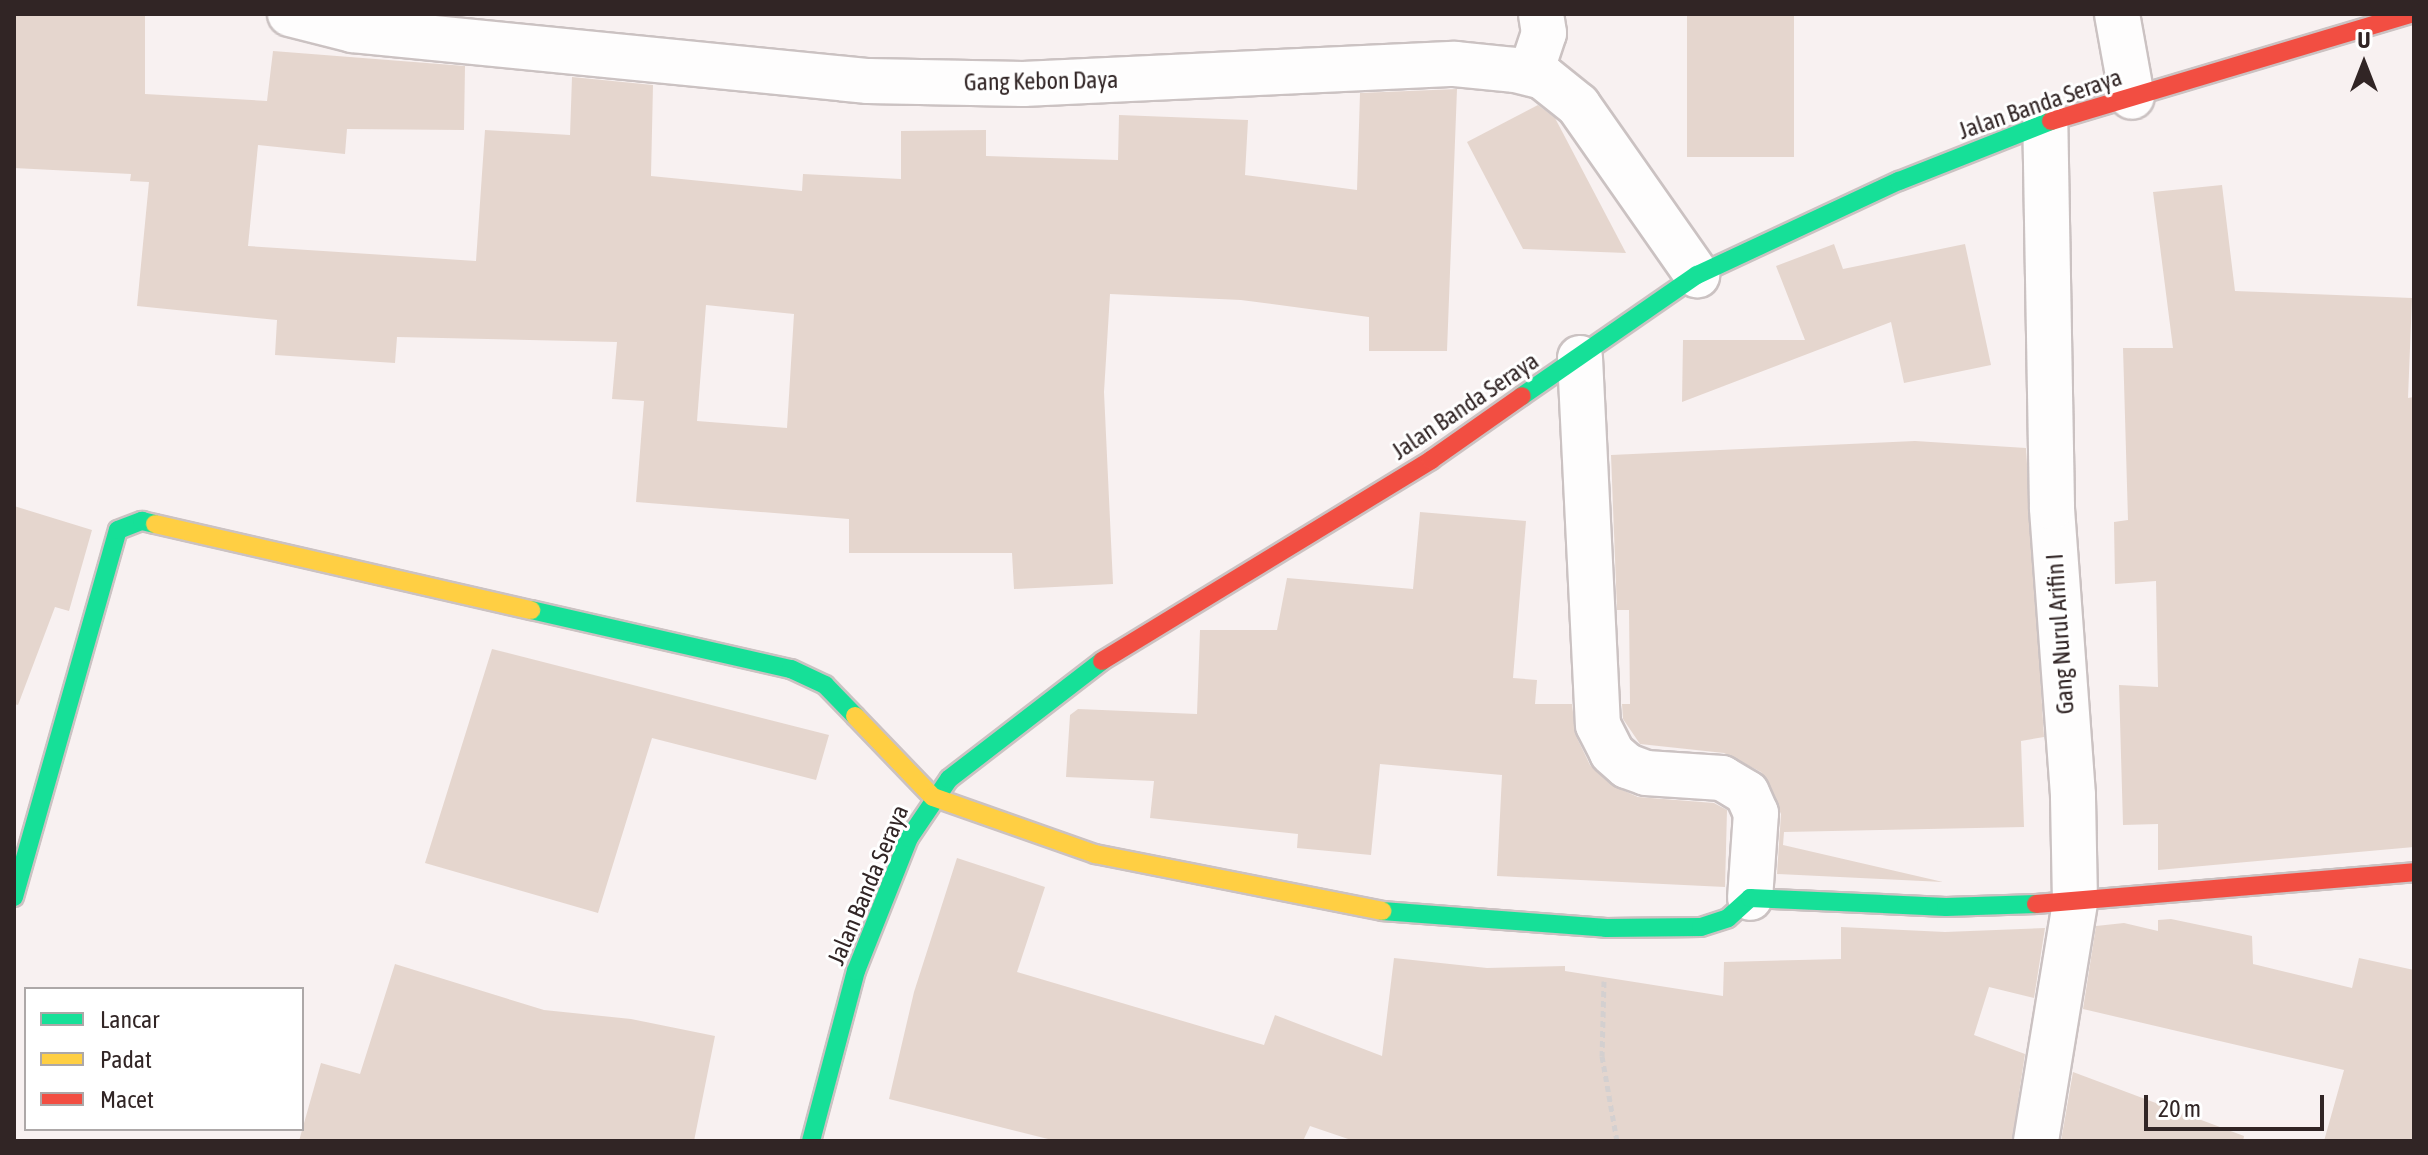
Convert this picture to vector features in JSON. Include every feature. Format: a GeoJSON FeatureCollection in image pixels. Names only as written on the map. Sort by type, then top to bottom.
{"type":"FeatureCollection","features":[{"type":"Feature","properties":{"kind":"street","name":"Gang Kebon Daya"},"geometry":{"type":"LineString","coordinates":[[290,14],[868,81],[1023,84],[1455,64],[1531,72],[1563,89],[1578,105],[1697,275]]}},
{"type":"Feature","properties":{"kind":"street"},"geometry":{"type":"LineString","coordinates":[[1531,72],[1544,33],[1541,14]]}},
{"type":"Feature","properties":{"kind":"street"},"geometry":{"type":"LineString","coordinates":[[2117,14],[2132,97]]}},
{"type":"Feature","properties":{"kind":"street","name":"Jalan Banda Seraya"},"geometry":{"type":"LineString","coordinates":[[811,1141],[856,971],[909,838],[933,797],[1022,718],[1107,658],[1431,460],[1697,275],[1899,181],[2045,123],[2411,14]]}},
{"type":"Feature","properties":{"kind":"street","name":"Gang Nurul Arifin I"},"geometry":{"type":"LineString","coordinates":[[2036,1141],[2075,902],[2073,795],[2052,507],[2045,123]]}},
{"type":"Feature","properties":{"kind":"street"},"geometry":{"type":"LineString","coordinates":[[1580,358],[1598,725],[1612,753],[1627,766],[1646,773],[1722,778],[1747,793],[1756,813],[1750,898]]}},
{"type":"Feature","properties":{"kind":"street"},"geometry":{"type":"LineString","coordinates":[[14,897],[118,530],[142,521],[791,669],[825,685],[933,797],[1095,854],[1240,887],[1382,911],[1606,928],[1710,926],[1750,898],[1946,907],[2075,902],[2414,872]]}},
{"type":"Feature","properties":{"kind":"path"},"geometry":{"type":"LineString","coordinates":[[1606,928],[1602,1056],[1617,1141]]}},
{"type":"Feature","properties":{"kind":"building"},"geometry":{"type":"Polygon","coordinates":[[[14,14],[145,14],[145,94],[267,101],[273,51],[465,66],[464,130],[347,129],[345,154],[258,145],[248,246],[476,261],[485,130],[570,135],[572,77],[653,85],[651,176],[802,191],[803,174],[901,179],[901,131],[986,130],[986,156],[1118,160],[1119,115],[1248,120],[1245,175],[1357,190],[1360,93],[1457,89],[1447,351],[1369,351],[1369,317],[1241,300],[1110,294],[1104,392],[1113,584],[1014,589],[1012,553],[849,553],[849,519],[636,502],[644,401],[612,399],[617,342],[397,337],[395,363],[275,355],[277,320],[137,306],[149,182],[130,181],[131,174],[14,168],[14,14]],[[706,305],[697,421],[787,428],[794,314],[706,305]]]}},
{"type":"Feature","properties":{"kind":"building"},"geometry":{"type":"Polygon","coordinates":[[[1687,14],[1794,14],[1794,157],[1687,157],[1687,14]]]}},
{"type":"Feature","properties":{"kind":"building"},"geometry":{"type":"Polygon","coordinates":[[[1538,105],[1555,118],[1626,253],[1523,249],[1467,142],[1538,105]]]}},
{"type":"Feature","properties":{"kind":"building"},"geometry":{"type":"Polygon","coordinates":[[[2222,185],[2235,291],[2412,298],[2408,398],[2414,397],[2414,847],[2158,870],[2158,824],[2123,825],[2119,685],[2158,687],[2156,581],[2115,584],[2114,522],[2128,520],[2123,348],[2173,348],[2153,192],[2222,185]]]}},
{"type":"Feature","properties":{"kind":"building"},"geometry":{"type":"Polygon","coordinates":[[[1834,244],[1843,269],[1965,244],[1991,365],[1904,383],[1891,322],[1682,402],[1683,340],[1805,340],[1776,266],[1834,244]]]}},
{"type":"Feature","properties":{"kind":"building"},"geometry":{"type":"Polygon","coordinates":[[[1915,441],[2026,448],[2044,737],[2021,741],[2024,827],[1784,832],[1783,845],[1943,882],[1777,874],[1781,814],[1761,772],[1724,753],[1640,744],[1623,719],[1622,704],[1630,704],[1629,610],[1617,610],[1611,455],[1915,441]]]}},
{"type":"Feature","properties":{"kind":"building"},"geometry":{"type":"Polygon","coordinates":[[[14,506],[92,530],[69,611],[55,607],[18,705],[14,704],[14,506]]]}},
{"type":"Feature","properties":{"kind":"building"},"geometry":{"type":"Polygon","coordinates":[[[1420,512],[1526,521],[1513,678],[1537,680],[1535,704],[1572,704],[1576,736],[1590,765],[1611,785],[1638,797],[1714,803],[1727,810],[1725,887],[1497,876],[1502,775],[1380,764],[1371,855],[1297,848],[1298,834],[1150,818],[1154,781],[1066,777],[1070,715],[1078,709],[1197,714],[1200,630],[1277,630],[1287,578],[1413,589],[1420,512]]]}},
{"type":"Feature","properties":{"kind":"building"},"geometry":{"type":"Polygon","coordinates":[[[492,649],[829,735],[816,780],[652,738],[598,913],[425,863],[492,649]]]}},
{"type":"Feature","properties":{"kind":"building"},"geometry":{"type":"Polygon","coordinates":[[[957,858],[1045,887],[1017,972],[1264,1045],[1275,1015],[1382,1056],[1394,958],[1487,968],[1565,966],[1565,971],[1723,996],[1724,962],[1841,959],[1841,927],[1945,932],[2045,928],[2034,998],[1989,987],[1974,1035],[2025,1054],[2012,1141],[1354,1141],[1310,1126],[1303,1141],[1056,1141],[889,1099],[914,992],[957,858]]]}},
{"type":"Feature","properties":{"kind":"building"},"geometry":{"type":"Polygon","coordinates":[[[2171,919],[2252,936],[2253,964],[2352,988],[2359,958],[2414,970],[2414,1141],[2324,1141],[2344,1070],[2083,1009],[2096,926],[2124,923],[2158,931],[2158,920],[2171,919]]]}},
{"type":"Feature","properties":{"kind":"building"},"geometry":{"type":"Polygon","coordinates":[[[395,964],[544,1010],[631,1019],[715,1036],[694,1141],[299,1141],[321,1063],[360,1074],[395,964]]]}},
{"type":"Feature","properties":{"kind":"building"},"geometry":{"type":"Polygon","coordinates":[[[2073,1072],[2244,1136],[2243,1141],[2061,1141],[2073,1072]]]}},
{"type":"Feature","properties":{"kind":"traffic: fast"},"geometry":{"type":"LineString","coordinates":[[1522,396],[1697,275],[1899,181],[2051,121]]}},
{"type":"Feature","properties":{"kind":"traffic: fast"},"geometry":{"type":"LineString","coordinates":[[14,897],[118,530],[142,521],[155,524]]}},
{"type":"Feature","properties":{"kind":"traffic: fast"},"geometry":{"type":"LineString","coordinates":[[531,610],[791,669],[825,685],[855,716]]}},
{"type":"Feature","properties":{"kind":"traffic: fast"},"geometry":{"type":"LineString","coordinates":[[811,1141],[856,971],[909,838],[949,779],[1102,661]]}},
{"type":"Feature","properties":{"kind":"traffic: fast"},"geometry":{"type":"LineString","coordinates":[[1382,911],[1606,928],[1701,927],[1728,918],[1750,898],[1946,907],[2036,904]]}},
{"type":"Feature","properties":{"kind":"traffic: slow"},"geometry":{"type":"LineString","coordinates":[[155,524],[531,610]]}},
{"type":"Feature","properties":{"kind":"traffic: slow"},"geometry":{"type":"LineString","coordinates":[[855,716],[933,797],[1095,854],[1382,911]]}},
{"type":"Feature","properties":{"kind":"traffic: jam"},"geometry":{"type":"LineString","coordinates":[[2051,121],[2411,14]]}},
{"type":"Feature","properties":{"kind":"traffic: jam"},"geometry":{"type":"LineString","coordinates":[[1102,661],[1431,460],[1522,396]]}},
{"type":"Feature","properties":{"kind":"traffic: jam"},"geometry":{"type":"LineString","coordinates":[[2036,904],[2414,872]]}}]}
